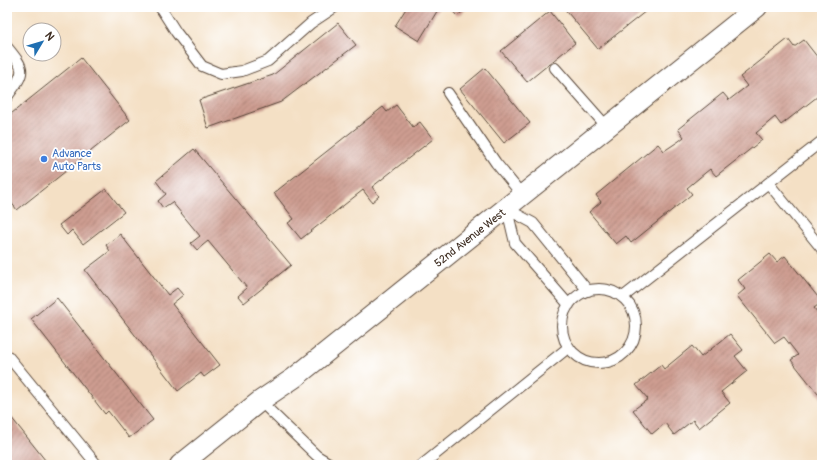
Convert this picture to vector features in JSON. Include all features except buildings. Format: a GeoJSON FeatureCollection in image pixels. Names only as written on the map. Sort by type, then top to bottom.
{"type":"FeatureCollection","features":[{"type":"Feature","properties":{"kind":"street","name":"52nd Avenue West"},"geometry":{"type":"LineString","coordinates":[[180,465],[260,401],[294,378],[507,209],[757,7]]}},
{"type":"Feature","properties":{"kind":"lane"},"geometry":{"type":"LineString","coordinates":[[160,7],[176,32],[202,66],[221,74],[242,71],[268,61],[311,23],[335,7]]}},
{"type":"Feature","properties":{"kind":"lane"},"geometry":{"type":"LineString","coordinates":[[7,46],[21,64],[21,77],[7,97]]}},
{"type":"Feature","properties":{"kind":"lane"},"geometry":{"type":"LineString","coordinates":[[555,68],[608,128]]}},
{"type":"Feature","properties":{"kind":"lane"},"geometry":{"type":"LineString","coordinates":[[448,93],[496,162],[523,196]]}},
{"type":"Feature","properties":{"kind":"lane"},"geometry":{"type":"LineString","coordinates":[[622,297],[769,184],[822,141]]}},
{"type":"Feature","properties":{"kind":"lane"},"geometry":{"type":"LineString","coordinates":[[769,184],[822,249]]}},
{"type":"Feature","properties":{"kind":"lane"},"geometry":{"type":"LineString","coordinates":[[507,209],[533,223],[588,291]]}},
{"type":"Feature","properties":{"kind":"lane"},"geometry":{"type":"LineString","coordinates":[[507,209],[515,243],[569,305]]}},
{"type":"Feature","properties":{"kind":"lane"},"geometry":{"type":"LineString","coordinates":[[600,289],[612,291],[622,297],[631,306],[636,318],[637,330],[634,342],[627,352],[617,359],[605,364],[593,363],[581,359],[569,347],[562,328],[563,316],[569,305],[577,296],[588,291],[600,289]]}},
{"type":"Feature","properties":{"kind":"lane"},"geometry":{"type":"LineString","coordinates":[[422,465],[569,347]]}},
{"type":"Feature","properties":{"kind":"lane"},"geometry":{"type":"LineString","coordinates":[[7,354],[97,465]]}},
{"type":"Feature","properties":{"kind":"lane"},"geometry":{"type":"LineString","coordinates":[[260,401],[317,456],[332,465]]}},
{"type":"Feature","properties":{"kind":"place","name":"Advance Auto Parts"},"geometry":{"type":"Point","coordinates":[44,159]}}]}
